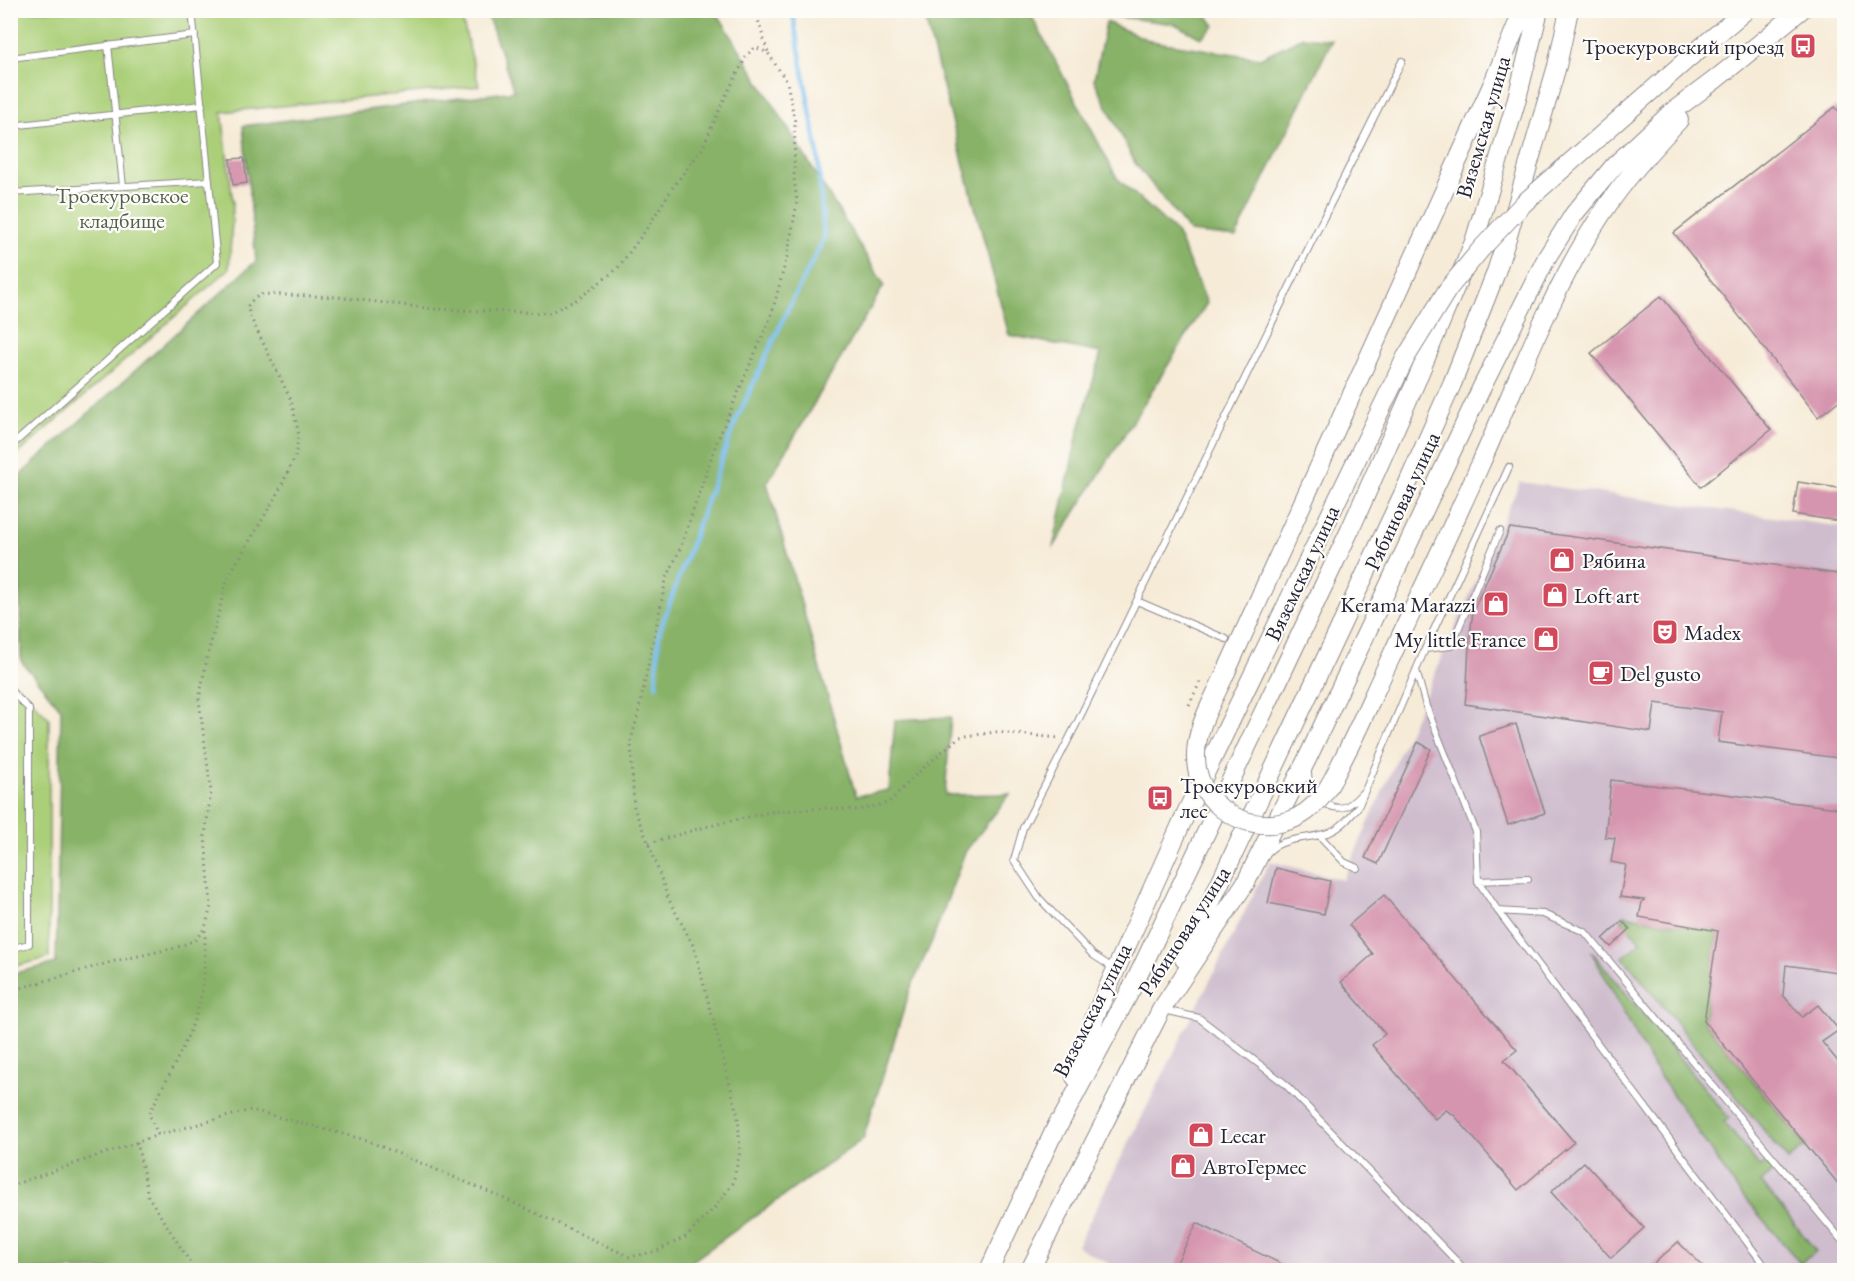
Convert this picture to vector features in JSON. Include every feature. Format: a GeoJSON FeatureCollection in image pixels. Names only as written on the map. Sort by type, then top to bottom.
{"type":"FeatureCollection","features":[{"type":"Feature","properties":{"kind":"main road"},"geometry":{"type":"LineString","coordinates":[[1523,10],[1493,83],[1198,737],[1197,767],[1202,784],[1208,795],[1225,812],[1235,818],[1253,824],[1283,823],[1305,813],[1330,786],[1481,464],[1545,318],[1578,254],[1600,215],[1633,170],[1716,79]]}},
{"type":"Feature","properties":{"kind":"main road","name":"Вяземская улица"},"geometry":{"type":"LineString","coordinates":[[1054,1134],[1134,984],[1350,530],[1415,384],[1474,242],[1516,102],[1539,10]]}},
{"type":"Feature","properties":{"kind":"main road"},"geometry":{"type":"LineString","coordinates":[[1161,1010],[1452,384],[1495,275],[1509,232],[1557,66],[1569,10]]}},
{"type":"Feature","properties":{"kind":"main road","name":"Рябиновая улица"},"geometry":{"type":"LineString","coordinates":[[988,1270],[1054,1134],[1096,1014],[1187,811],[1406,357],[1448,289],[1524,203],[1746,10]]}},
{"type":"Feature","properties":{"kind":"main road","name":"Рябиновая улица"},"geometry":{"type":"LineString","coordinates":[[1030,1270],[1161,1010],[1246,882],[1309,756],[1481,389],[1547,257],[1574,214],[1614,166],[1672,112],[1801,10]]}},
{"type":"Feature","properties":{"kind":"lane"},"geometry":{"type":"LineString","coordinates":[[10,447],[217,263],[192,10]]}},
{"type":"Feature","properties":{"kind":"lane"},"geometry":{"type":"LineString","coordinates":[[10,58],[195,34]]}},
{"type":"Feature","properties":{"kind":"lane"},"geometry":{"type":"LineString","coordinates":[[108,45],[123,186]]}},
{"type":"Feature","properties":{"kind":"lane"},"geometry":{"type":"LineString","coordinates":[[1116,969],[1093,955],[1039,898],[1014,860],[1023,828],[1069,739],[1300,264],[1402,61]]}},
{"type":"Feature","properties":{"kind":"lane"},"geometry":{"type":"LineString","coordinates":[[10,126],[202,105]]}},
{"type":"Feature","properties":{"kind":"lane"},"geometry":{"type":"LineString","coordinates":[[10,194],[209,181]]}},
{"type":"Feature","properties":{"kind":"lane"},"geometry":{"type":"LineString","coordinates":[[1246,882],[1262,857],[1272,847],[1290,840],[1331,831],[1348,819],[1358,807],[1425,649],[1509,467]]}},
{"type":"Feature","properties":{"kind":"lane"},"geometry":{"type":"LineString","coordinates":[[1425,649],[1451,646],[1500,531]]}},
{"type":"Feature","properties":{"kind":"lane"},"geometry":{"type":"LineString","coordinates":[[1137,601],[1226,639]]}},
{"type":"Feature","properties":{"kind":"lane"},"geometry":{"type":"LineString","coordinates":[[1416,670],[1426,706],[1476,832],[1478,881],[1498,911],[1768,1270]]}},
{"type":"Feature","properties":{"kind":"lane"},"geometry":{"type":"LineString","coordinates":[[10,690],[29,709],[29,944],[10,949]]}},
{"type":"Feature","properties":{"kind":"lane"},"geometry":{"type":"LineString","coordinates":[[1309,756],[1307,780],[1313,792],[1322,800],[1342,808],[1350,805],[1366,790]]}},
{"type":"Feature","properties":{"kind":"lane"},"geometry":{"type":"LineString","coordinates":[[1319,835],[1344,862],[1357,868]]}},
{"type":"Feature","properties":{"kind":"lane"},"geometry":{"type":"LineString","coordinates":[[1478,881],[1528,879]]}},
{"type":"Feature","properties":{"kind":"lane"},"geometry":{"type":"LineString","coordinates":[[1498,911],[1544,914],[1586,932],[1845,1243]]}},
{"type":"Feature","properties":{"kind":"lane"},"geometry":{"type":"LineString","coordinates":[[1161,1010],[1198,1018],[1284,1083],[1465,1270]]}},
{"type":"Feature","properties":{"kind":"path"},"geometry":{"type":"LineString","coordinates":[[10,1186],[158,1135],[251,1110],[366,1140],[501,1197],[630,1257],[657,1251],[687,1236],[716,1206],[733,1183],[740,1151],[738,1116],[694,947],[668,898],[634,808],[631,741],[666,580],[680,549],[716,444],[771,316],[788,253],[797,202],[794,178],[795,122],[787,82],[768,53],[755,10]]}},
{"type":"Feature","properties":{"kind":"path"},"geometry":{"type":"LineString","coordinates":[[158,1135],[149,1114],[186,1040],[198,1006],[205,955],[205,928],[211,906],[206,836],[211,791],[199,700],[201,689],[227,579],[278,493],[295,457],[299,435],[291,399],[249,314],[248,306],[253,299],[263,294],[337,297],[434,309],[549,313],[578,299],[617,269],[702,149],[747,55],[755,47],[768,53]]}},
{"type":"Feature","properties":{"kind":"path"},"geometry":{"type":"LineString","coordinates":[[1189,705],[1200,682]]}},
{"type":"Feature","properties":{"kind":"path"},"geometry":{"type":"LineString","coordinates":[[649,843],[770,812],[824,808],[858,810],[888,803],[959,737],[996,732],[1069,739]]}},
{"type":"Feature","properties":{"kind":"path"},"geometry":{"type":"LineString","coordinates":[[10,990],[111,962],[175,948],[195,940],[205,928]]}},
{"type":"Feature","properties":{"kind":"path"},"geometry":{"type":"LineString","coordinates":[[137,1142],[148,1196],[195,1270]]}},
{"type":"Feature","properties":{"kind":"shaded area"},"geometry":{"type":"Polygon","coordinates":[[[1520,482],[1844,527],[1844,1270],[1120,1270],[1077,1246],[1270,861],[1343,880],[1520,482]]]}},
{"type":"Feature","properties":{"kind":"green space","name":"Троекуровское кладбище"},"geometry":{"type":"Polygon","coordinates":[[[11,11],[460,11],[479,86],[222,112],[233,204],[229,269],[11,460],[11,11]]]}},
{"type":"Feature","properties":{"kind":"green space"},"geometry":{"type":"Polygon","coordinates":[[[486,11],[716,11],[884,285],[767,483],[856,796],[889,790],[895,720],[951,717],[945,795],[1010,794],[965,852],[932,941],[910,990],[863,1139],[680,1270],[11,1270],[11,974],[56,963],[61,709],[21,661],[18,477],[256,261],[243,126],[514,91],[486,11]]]}},
{"type":"Feature","properties":{"kind":"green space"},"geometry":{"type":"Polygon","coordinates":[[[923,11],[1029,11],[1117,178],[1176,232],[1207,303],[1053,548],[1078,433],[1101,353],[1009,335],[923,11]]]}},
{"type":"Feature","properties":{"kind":"green space"},"geometry":{"type":"Polygon","coordinates":[[[1090,11],[1204,11],[1215,26],[1201,38],[1175,24],[1096,14],[1090,11]]]}},
{"type":"Feature","properties":{"kind":"green space"},"geometry":{"type":"Polygon","coordinates":[[[1106,22],[1151,41],[1260,58],[1303,37],[1332,40],[1236,237],[1190,232],[1135,163],[1094,80],[1106,22]]]}},
{"type":"Feature","properties":{"kind":"green space"},"geometry":{"type":"Polygon","coordinates":[[[10,679],[49,718],[49,958],[11,967],[10,679]]]}},
{"type":"Feature","properties":{"kind":"green space"},"geometry":{"type":"Polygon","coordinates":[[[1623,915],[1718,931],[1704,1021],[1806,1146],[1788,1160],[1623,957],[1641,942],[1622,921],[1623,915]]]}},
{"type":"Feature","properties":{"kind":"green space"},"geometry":{"type":"Polygon","coordinates":[[[1591,951],[1729,1118],[1724,1122],[1760,1167],[1765,1163],[1773,1172],[1761,1182],[1816,1251],[1800,1263],[1736,1188],[1651,1063],[1591,951]]]}},
{"type":"Feature","properties":{"kind":"building"},"geometry":{"type":"Polygon","coordinates":[[[1835,107],[1845,118],[1845,396],[1818,417],[1674,233],[1835,107]]]}},
{"type":"Feature","properties":{"kind":"building"},"geometry":{"type":"Polygon","coordinates":[[[244,158],[247,183],[233,185],[230,159],[244,158]]]}},
{"type":"Feature","properties":{"kind":"building"},"geometry":{"type":"Polygon","coordinates":[[[1661,296],[1771,430],[1701,487],[1591,353],[1661,296]]]}},
{"type":"Feature","properties":{"kind":"building"},"geometry":{"type":"Polygon","coordinates":[[[1798,482],[1845,489],[1845,522],[1793,514],[1798,482]]]}},
{"type":"Feature","properties":{"kind":"building"},"geometry":{"type":"Polygon","coordinates":[[[1510,528],[1845,575],[1845,759],[1718,742],[1722,712],[1655,703],[1651,732],[1465,704],[1473,611],[1510,528]]]}},
{"type":"Feature","properties":{"kind":"building"},"geometry":{"type":"Polygon","coordinates":[[[1516,724],[1545,813],[1508,825],[1479,736],[1516,724]]]}},
{"type":"Feature","properties":{"kind":"building"},"geometry":{"type":"Polygon","coordinates":[[[1418,742],[1431,749],[1378,864],[1365,858],[1418,742]]]}},
{"type":"Feature","properties":{"kind":"building"},"geometry":{"type":"Polygon","coordinates":[[[1611,780],[1845,809],[1845,973],[1786,965],[1783,995],[1802,1017],[1818,1005],[1839,1030],[1822,1042],[1845,1070],[1845,1192],[1704,1021],[1718,931],[1639,917],[1644,900],[1620,897],[1626,865],[1611,862],[1615,838],[1605,837],[1611,780]]]}},
{"type":"Feature","properties":{"kind":"building"},"geometry":{"type":"Polygon","coordinates":[[[1276,868],[1330,881],[1324,914],[1268,903],[1276,868]]]}},
{"type":"Feature","properties":{"kind":"building"},"geometry":{"type":"Polygon","coordinates":[[[1384,895],[1517,1050],[1504,1060],[1574,1142],[1518,1190],[1455,1116],[1446,1110],[1435,1119],[1372,1045],[1385,1034],[1341,982],[1373,954],[1349,925],[1384,895]]]}},
{"type":"Feature","properties":{"kind":"building"},"geometry":{"type":"Polygon","coordinates":[[[1622,921],[1630,929],[1611,947],[1603,939],[1622,921]]]}},
{"type":"Feature","properties":{"kind":"building"},"geometry":{"type":"Polygon","coordinates":[[[1584,1162],[1644,1228],[1611,1258],[1551,1192],[1584,1162]]]}},
{"type":"Feature","properties":{"kind":"building"},"geometry":{"type":"Polygon","coordinates":[[[1197,1223],[1294,1270],[1173,1270],[1197,1223]]]}},
{"type":"Feature","properties":{"kind":"building"},"geometry":{"type":"Polygon","coordinates":[[[1678,1242],[1707,1270],[1647,1270],[1678,1242]]]}},
{"type":"Feature","properties":{"kind":"waterway"},"geometry":{"type":"LineString","coordinates":[[656,685],[659,633],[734,425],[790,305],[824,239],[818,155],[792,10]]}},
{"type":"Feature","properties":{"kind":"place","name":"Троекуровский проезд"},"geometry":{"type":"Point","coordinates":[1803,46]}},
{"type":"Feature","properties":{"kind":"place","name":"Рябина"},"geometry":{"type":"Point","coordinates":[1562,560]}},
{"type":"Feature","properties":{"kind":"place","name":"Loft art"},"geometry":{"type":"Point","coordinates":[1555,595]}},
{"type":"Feature","properties":{"kind":"place","name":"Kerama Marazzi"},"geometry":{"type":"Point","coordinates":[1496,604]}},
{"type":"Feature","properties":{"kind":"place","name":"Madex"},"geometry":{"type":"Point","coordinates":[1665,632]}},
{"type":"Feature","properties":{"kind":"place","name":"My little France"},"geometry":{"type":"Point","coordinates":[1546,639]}},
{"type":"Feature","properties":{"kind":"place","name":"Del gusto"},"geometry":{"type":"Point","coordinates":[1601,673]}},
{"type":"Feature","properties":{"kind":"place","name":"Троекуровский лес"},"geometry":{"type":"Point","coordinates":[1160,798]}},
{"type":"Feature","properties":{"kind":"place","name":"Lecar"},"geometry":{"type":"Point","coordinates":[1201,1135]}},
{"type":"Feature","properties":{"kind":"place","name":"АвтоГермес"},"geometry":{"type":"Point","coordinates":[1183,1166]}}]}
